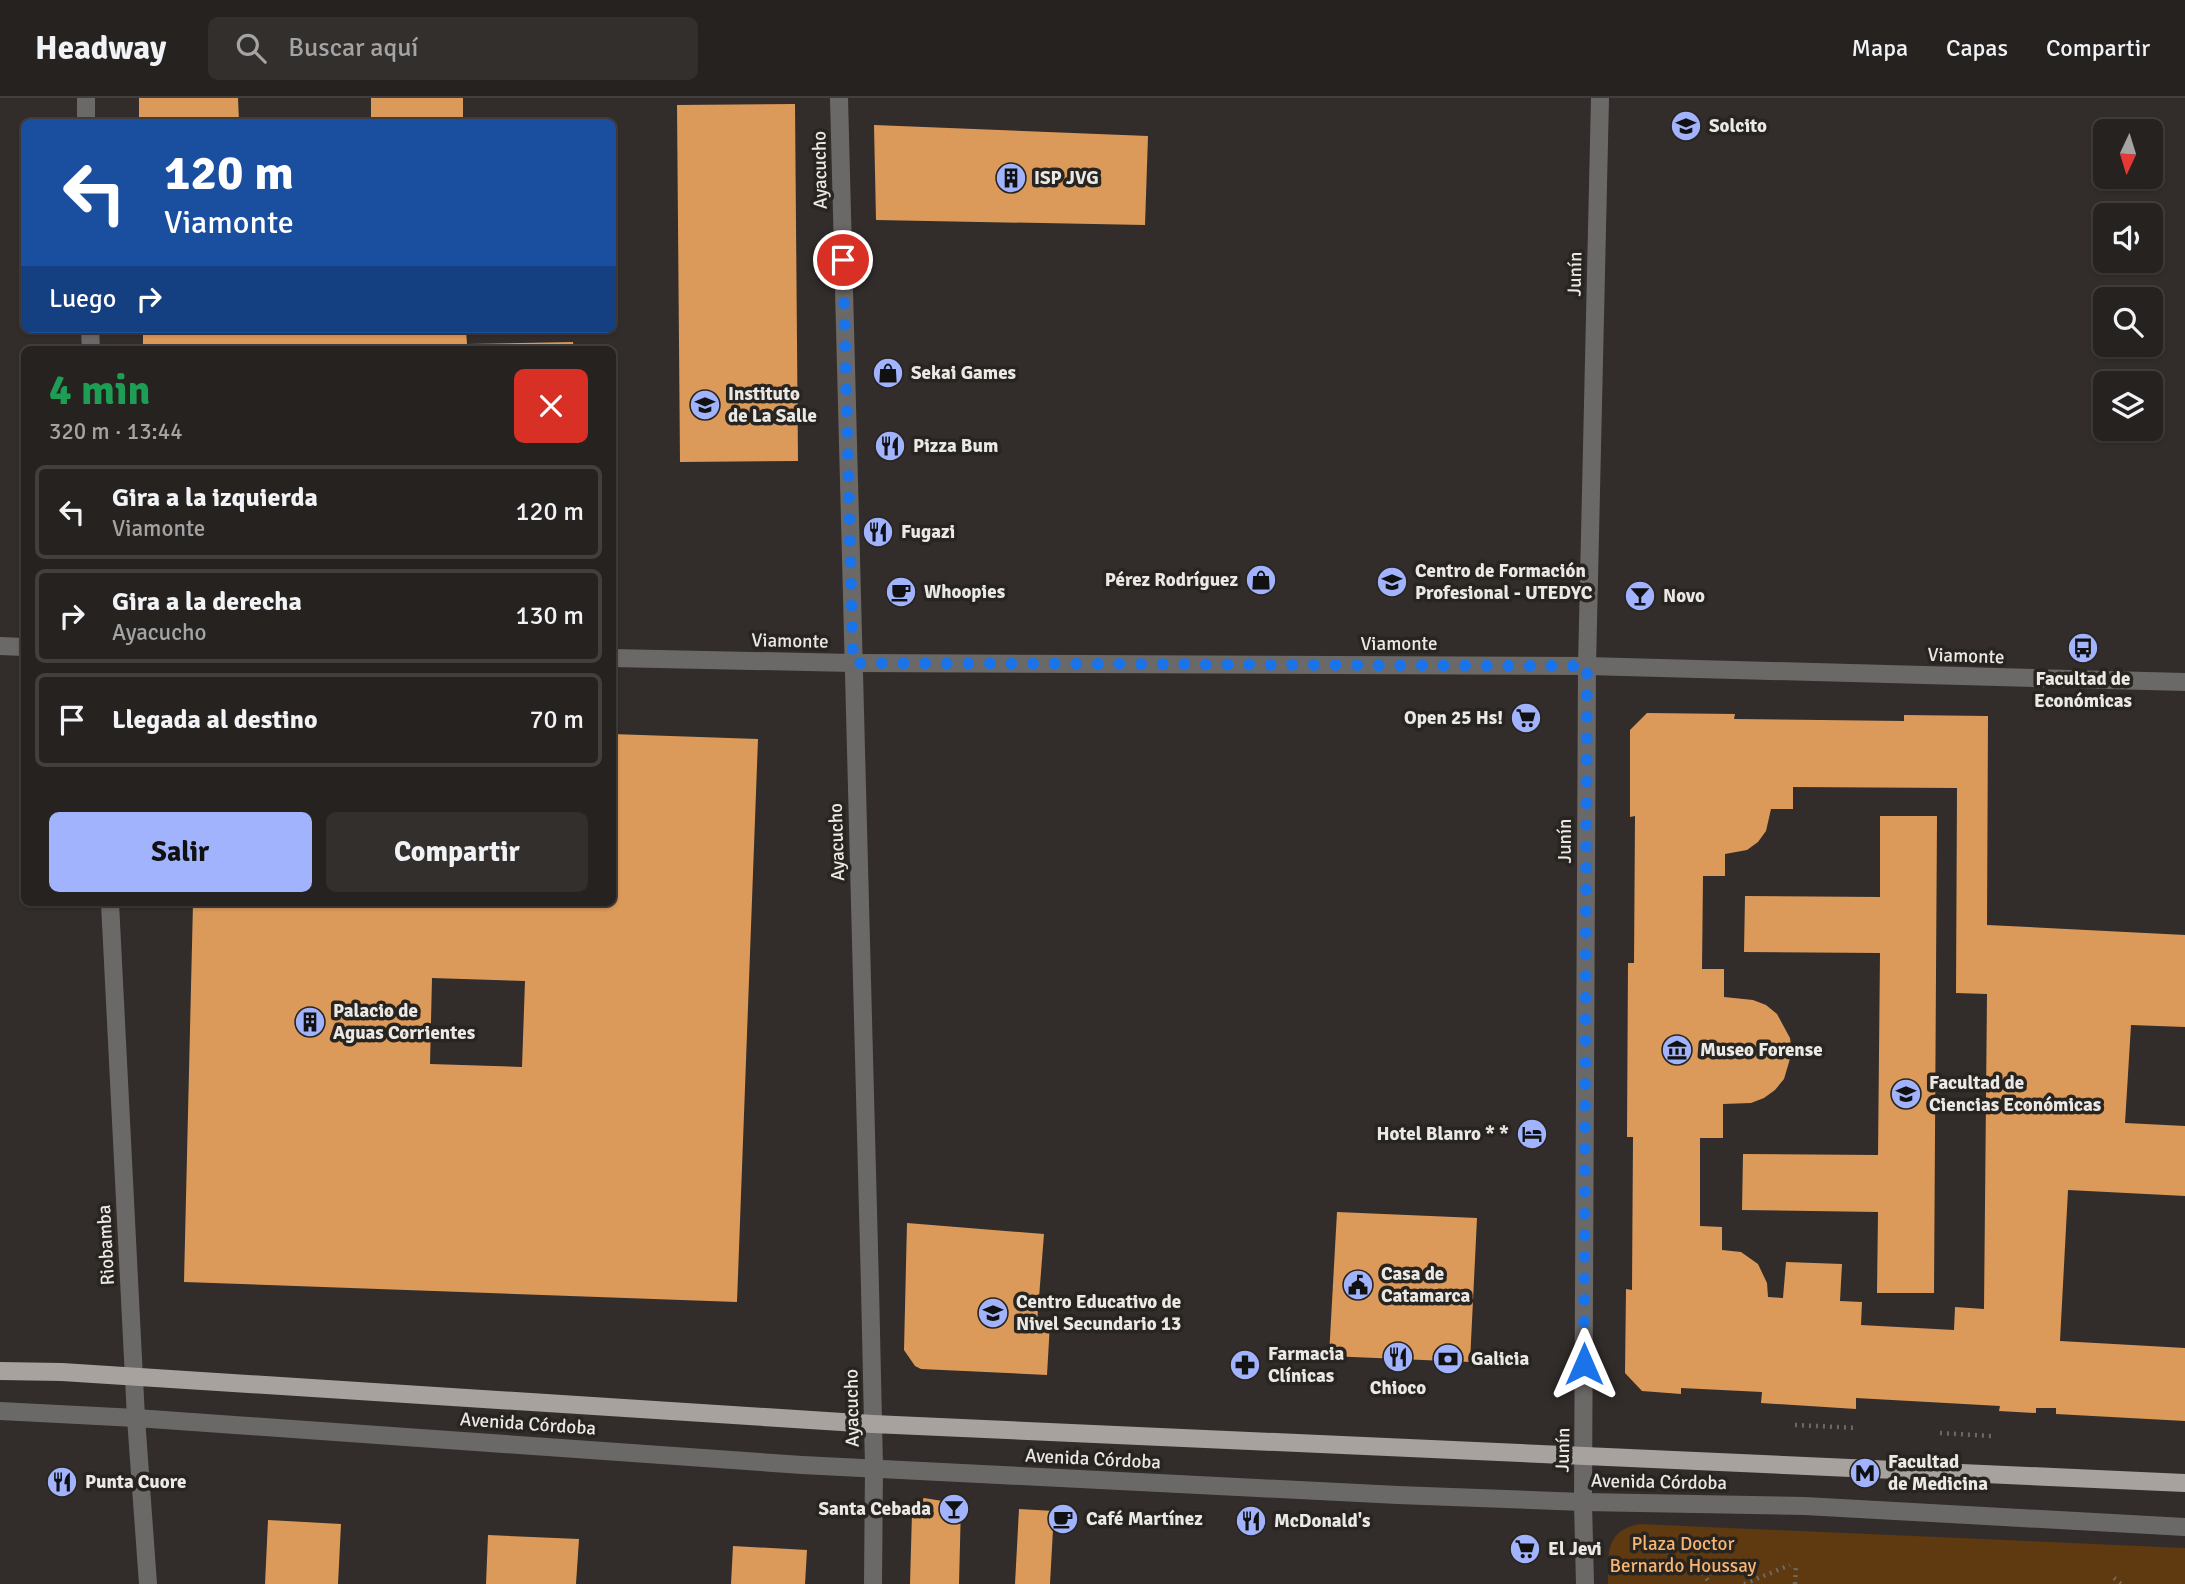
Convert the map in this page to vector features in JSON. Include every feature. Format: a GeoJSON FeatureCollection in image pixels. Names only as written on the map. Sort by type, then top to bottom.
{"type":"FeatureCollection","features":[{"type":"Feature","properties":{"kind":"main road","name":"Avenida Córdoba"},"geometry":{"type":"LineString","coordinates":[[0,1371],[62,1372],[873,1424],[2185,1483]]}},
{"type":"Feature","properties":{"kind":"street"},"geometry":{"type":"LineString","coordinates":[[86,98],[86,119]]}},
{"type":"Feature","properties":{"kind":"street","name":"Ayacucho"},"geometry":{"type":"LineString","coordinates":[[839,98],[874,1467],[873,1584]]}},
{"type":"Feature","properties":{"kind":"street","name":"Junín"},"geometry":{"type":"LineString","coordinates":[[1586,1584],[1583,1502],[1587,666],[1600,98]]}},
{"type":"Feature","properties":{"kind":"street"},"geometry":{"type":"LineString","coordinates":[[0,646],[21,647]]}},
{"type":"Feature","properties":{"kind":"street","name":"Viamonte"},"geometry":{"type":"LineString","coordinates":[[616,658],[853,663],[1587,666],[2185,682]]}},
{"type":"Feature","properties":{"kind":"street","name":"Riobamba"},"geometry":{"type":"LineString","coordinates":[[110,906],[136,1418],[148,1584]]}},
{"type":"Feature","properties":{"kind":"street","name":"Avenida Córdoba"},"geometry":{"type":"LineString","coordinates":[[0,1411],[136,1418],[788,1464],[1583,1502],[1805,1506],[2185,1527]]}},
{"type":"Feature","properties":{"kind":"path"},"geometry":{"type":"LineString","coordinates":[[1795,1425],[1857,1428]]}},
{"type":"Feature","properties":{"kind":"path"},"geometry":{"type":"LineString","coordinates":[[1940,1433],[1992,1436]]}},
{"type":"Feature","properties":{"kind":"path"},"geometry":{"type":"LineString","coordinates":[[1695,1561],[1710,1584]]}},
{"type":"Feature","properties":{"kind":"path"},"geometry":{"type":"LineString","coordinates":[[1744,1584],[1793,1565],[1796,1584]]}},
{"type":"Feature","properties":{"kind":"path"},"geometry":{"type":"LineString","coordinates":[[2114,1578],[2121,1584]]}},
{"type":"Feature","properties":{"kind":"green space","name":"Plaza Doctor Bernardo Houssay"},"geometry":{"type":"Polygon","coordinates":[[[1640,1524],[2185,1548],[2185,1584],[1608,1584],[1609,1553],[1614,1538],[1629,1527],[1640,1524]]]}},
{"type":"Feature","properties":{"kind":"building"},"geometry":{"type":"Polygon","coordinates":[[[139,98],[238,98],[239,119],[139,119],[139,98]]]}},
{"type":"Feature","properties":{"kind":"building"},"geometry":{"type":"Polygon","coordinates":[[[371,98],[463,98],[463,119],[371,119],[371,98]]]}},
{"type":"Feature","properties":{"kind":"building"},"geometry":{"type":"Polygon","coordinates":[[[795,104],[798,461],[680,462],[677,105],[795,104]]]}},
{"type":"Feature","properties":{"kind":"building","name":"ISP JVG"},"geometry":{"type":"Polygon","coordinates":[[[874,125],[1148,136],[1145,225],[876,220],[874,125]]]}},
{"type":"Feature","properties":{"kind":"building"},"geometry":{"type":"Polygon","coordinates":[[[143,333],[466,333],[467,344],[573,342],[574,346],[143,346],[143,333]]]}},
{"type":"Feature","properties":{"kind":"building","name":"Facultad de Ciencias Económicas"},"geometry":{"type":"Polygon","coordinates":[[[1647,713],[1735,714],[1734,719],[1904,721],[1904,715],[1988,716],[1987,925],[2185,935],[2185,1027],[2131,1025],[2125,1123],[2185,1126],[2185,1196],[2068,1190],[2060,1341],[2185,1348],[2185,1421],[2056,1414],[2056,1408],[2036,1408],[2036,1413],[1999,1411],[2000,1406],[1856,1398],[1856,1409],[1761,1403],[1762,1392],[1681,1388],[1681,1394],[1642,1391],[1625,1373],[1626,1289],[1632,1290],[1633,1137],[1627,1137],[1628,963],[1634,963],[1635,816],[1630,817],[1630,730],[1647,713]],[[1793,787],[1793,809],[1771,809],[1766,831],[1758,842],[1747,850],[1725,854],[1725,876],[1703,876],[1702,969],[1724,969],[1724,997],[1753,1000],[1766,1005],[1777,1014],[1790,1038],[1792,1052],[1784,1079],[1775,1090],[1751,1103],[1723,1104],[1723,1138],[1700,1138],[1700,1226],[1722,1227],[1722,1250],[1741,1252],[1758,1264],[1767,1283],[1768,1297],[1783,1298],[1786,1262],[1842,1264],[1840,1301],[1862,1302],[1861,1325],[1954,1330],[1955,1307],[1984,1309],[1987,994],[1956,993],[1957,788],[1793,787]]]}},
{"type":"Feature","properties":{"kind":"building","name":"Palacio de Aguas Corrientes"},"geometry":{"type":"Polygon","coordinates":[[[616,734],[758,739],[737,1302],[184,1282],[193,906],[616,906],[616,734]],[[432,978],[430,1064],[522,1067],[525,981],[432,978]]]}},
{"type":"Feature","properties":{"kind":"building","name":"Facultad de Ciencias Económicas"},"geometry":{"type":"Polygon","coordinates":[[[1880,816],[1937,816],[1934,1293],[1877,1293],[1878,1212],[1742,1210],[1743,1154],[1878,1155],[1880,953],[1744,952],[1745,896],[1880,897],[1880,816]]]}},
{"type":"Feature","properties":{"kind":"building"},"geometry":{"type":"Polygon","coordinates":[[[1337,1212],[1477,1218],[1470,1362],[1329,1356],[1337,1212]]]}},
{"type":"Feature","properties":{"kind":"building"},"geometry":{"type":"Polygon","coordinates":[[[907,1223],[1044,1234],[1037,1323],[1050,1323],[1047,1375],[921,1369],[915,1366],[904,1350],[907,1223]]]}},
{"type":"Feature","properties":{"kind":"building"},"geometry":{"type":"Polygon","coordinates":[[[924,1498],[961,1504],[959,1584],[910,1584],[912,1513],[924,1498]]]}},
{"type":"Feature","properties":{"kind":"building"},"geometry":{"type":"Polygon","coordinates":[[[1019,1509],[1054,1511],[1050,1584],[1015,1584],[1019,1509]]]}},
{"type":"Feature","properties":{"kind":"building"},"geometry":{"type":"Polygon","coordinates":[[[268,1520],[341,1524],[338,1584],[265,1584],[268,1520]]]}},
{"type":"Feature","properties":{"kind":"building"},"geometry":{"type":"Polygon","coordinates":[[[488,1535],[579,1539],[576,1584],[486,1584],[488,1535]]]}},
{"type":"Feature","properties":{"kind":"building"},"geometry":{"type":"Polygon","coordinates":[[[733,1546],[807,1550],[805,1584],[731,1584],[733,1546]]]}},
{"type":"Feature","properties":{"kind":"place","name":"Solcito"},"geometry":{"type":"Point","coordinates":[1686,126]}},
{"type":"Feature","properties":{"kind":"place","name":"ISP JVG"},"geometry":{"type":"Point","coordinates":[1011,178]}},
{"type":"Feature","properties":{"kind":"place","name":"Sekai Games"},"geometry":{"type":"Point","coordinates":[888,373]}},
{"type":"Feature","properties":{"kind":"place","name":"Instituto de La Salle"},"geometry":{"type":"Point","coordinates":[705,405]}},
{"type":"Feature","properties":{"kind":"place","name":"Pizza Bum"},"geometry":{"type":"Point","coordinates":[890,446]}},
{"type":"Feature","properties":{"kind":"place","name":"Fugazi"},"geometry":{"type":"Point","coordinates":[878,532]}},
{"type":"Feature","properties":{"kind":"place","name":"Pérez Rodríguez"},"geometry":{"type":"Point","coordinates":[1261,580]}},
{"type":"Feature","properties":{"kind":"place","name":"Centro de Formación Profesional - UTEDYC"},"geometry":{"type":"Point","coordinates":[1392,582]}},
{"type":"Feature","properties":{"kind":"place","name":"Whoopies"},"geometry":{"type":"Point","coordinates":[901,592]}},
{"type":"Feature","properties":{"kind":"place","name":"Novo"},"geometry":{"type":"Point","coordinates":[1640,596]}},
{"type":"Feature","properties":{"kind":"place","name":"Facultad de Económicas"},"geometry":{"type":"Point","coordinates":[2083,648]}},
{"type":"Feature","properties":{"kind":"place","name":"Open 25 Hs!"},"geometry":{"type":"Point","coordinates":[1526,718]}},
{"type":"Feature","properties":{"kind":"place","name":"Palacio de Aguas Corrientes"},"geometry":{"type":"Point","coordinates":[310,1022]}},
{"type":"Feature","properties":{"kind":"place","name":"Museo Forense"},"geometry":{"type":"Point","coordinates":[1677,1050]}},
{"type":"Feature","properties":{"kind":"place","name":"Facultad de Ciencias Económicas"},"geometry":{"type":"Point","coordinates":[1906,1094]}},
{"type":"Feature","properties":{"kind":"place","name":"Hotel Blanro * *"},"geometry":{"type":"Point","coordinates":[1532,1134]}},
{"type":"Feature","properties":{"kind":"place","name":"Casa de Catamarca"},"geometry":{"type":"Point","coordinates":[1358,1285]}},
{"type":"Feature","properties":{"kind":"place","name":"Centro Educativo de Nivel Secundario 13"},"geometry":{"type":"Point","coordinates":[993,1313]}},
{"type":"Feature","properties":{"kind":"place","name":"Chioco"},"geometry":{"type":"Point","coordinates":[1398,1357]}},
{"type":"Feature","properties":{"kind":"place","name":"Galicia"},"geometry":{"type":"Point","coordinates":[1448,1359]}},
{"type":"Feature","properties":{"kind":"place","name":"Farmacia Clínicas"},"geometry":{"type":"Point","coordinates":[1245,1365]}},
{"type":"Feature","properties":{"kind":"place","name":"Facultad de Medicina"},"geometry":{"type":"Point","coordinates":[1865,1473]}},
{"type":"Feature","properties":{"kind":"place","name":"Punta Cuore"},"geometry":{"type":"Point","coordinates":[62,1482]}},
{"type":"Feature","properties":{"kind":"place","name":"Santa Cebada"},"geometry":{"type":"Point","coordinates":[954,1509]}},
{"type":"Feature","properties":{"kind":"place","name":"Café Martínez"},"geometry":{"type":"Point","coordinates":[1063,1519]}},
{"type":"Feature","properties":{"kind":"place","name":"McDonald's"},"geometry":{"type":"Point","coordinates":[1251,1521]}},
{"type":"Feature","properties":{"kind":"place","name":"El Jevi"},"geometry":{"type":"Point","coordinates":[1525,1549]}},
{"type":"Feature","properties":{"kind":"route"},"geometry":{"type":"LineString","coordinates":[[843,260],[853,663],[1587,666],[1584,1364]]}}]}
